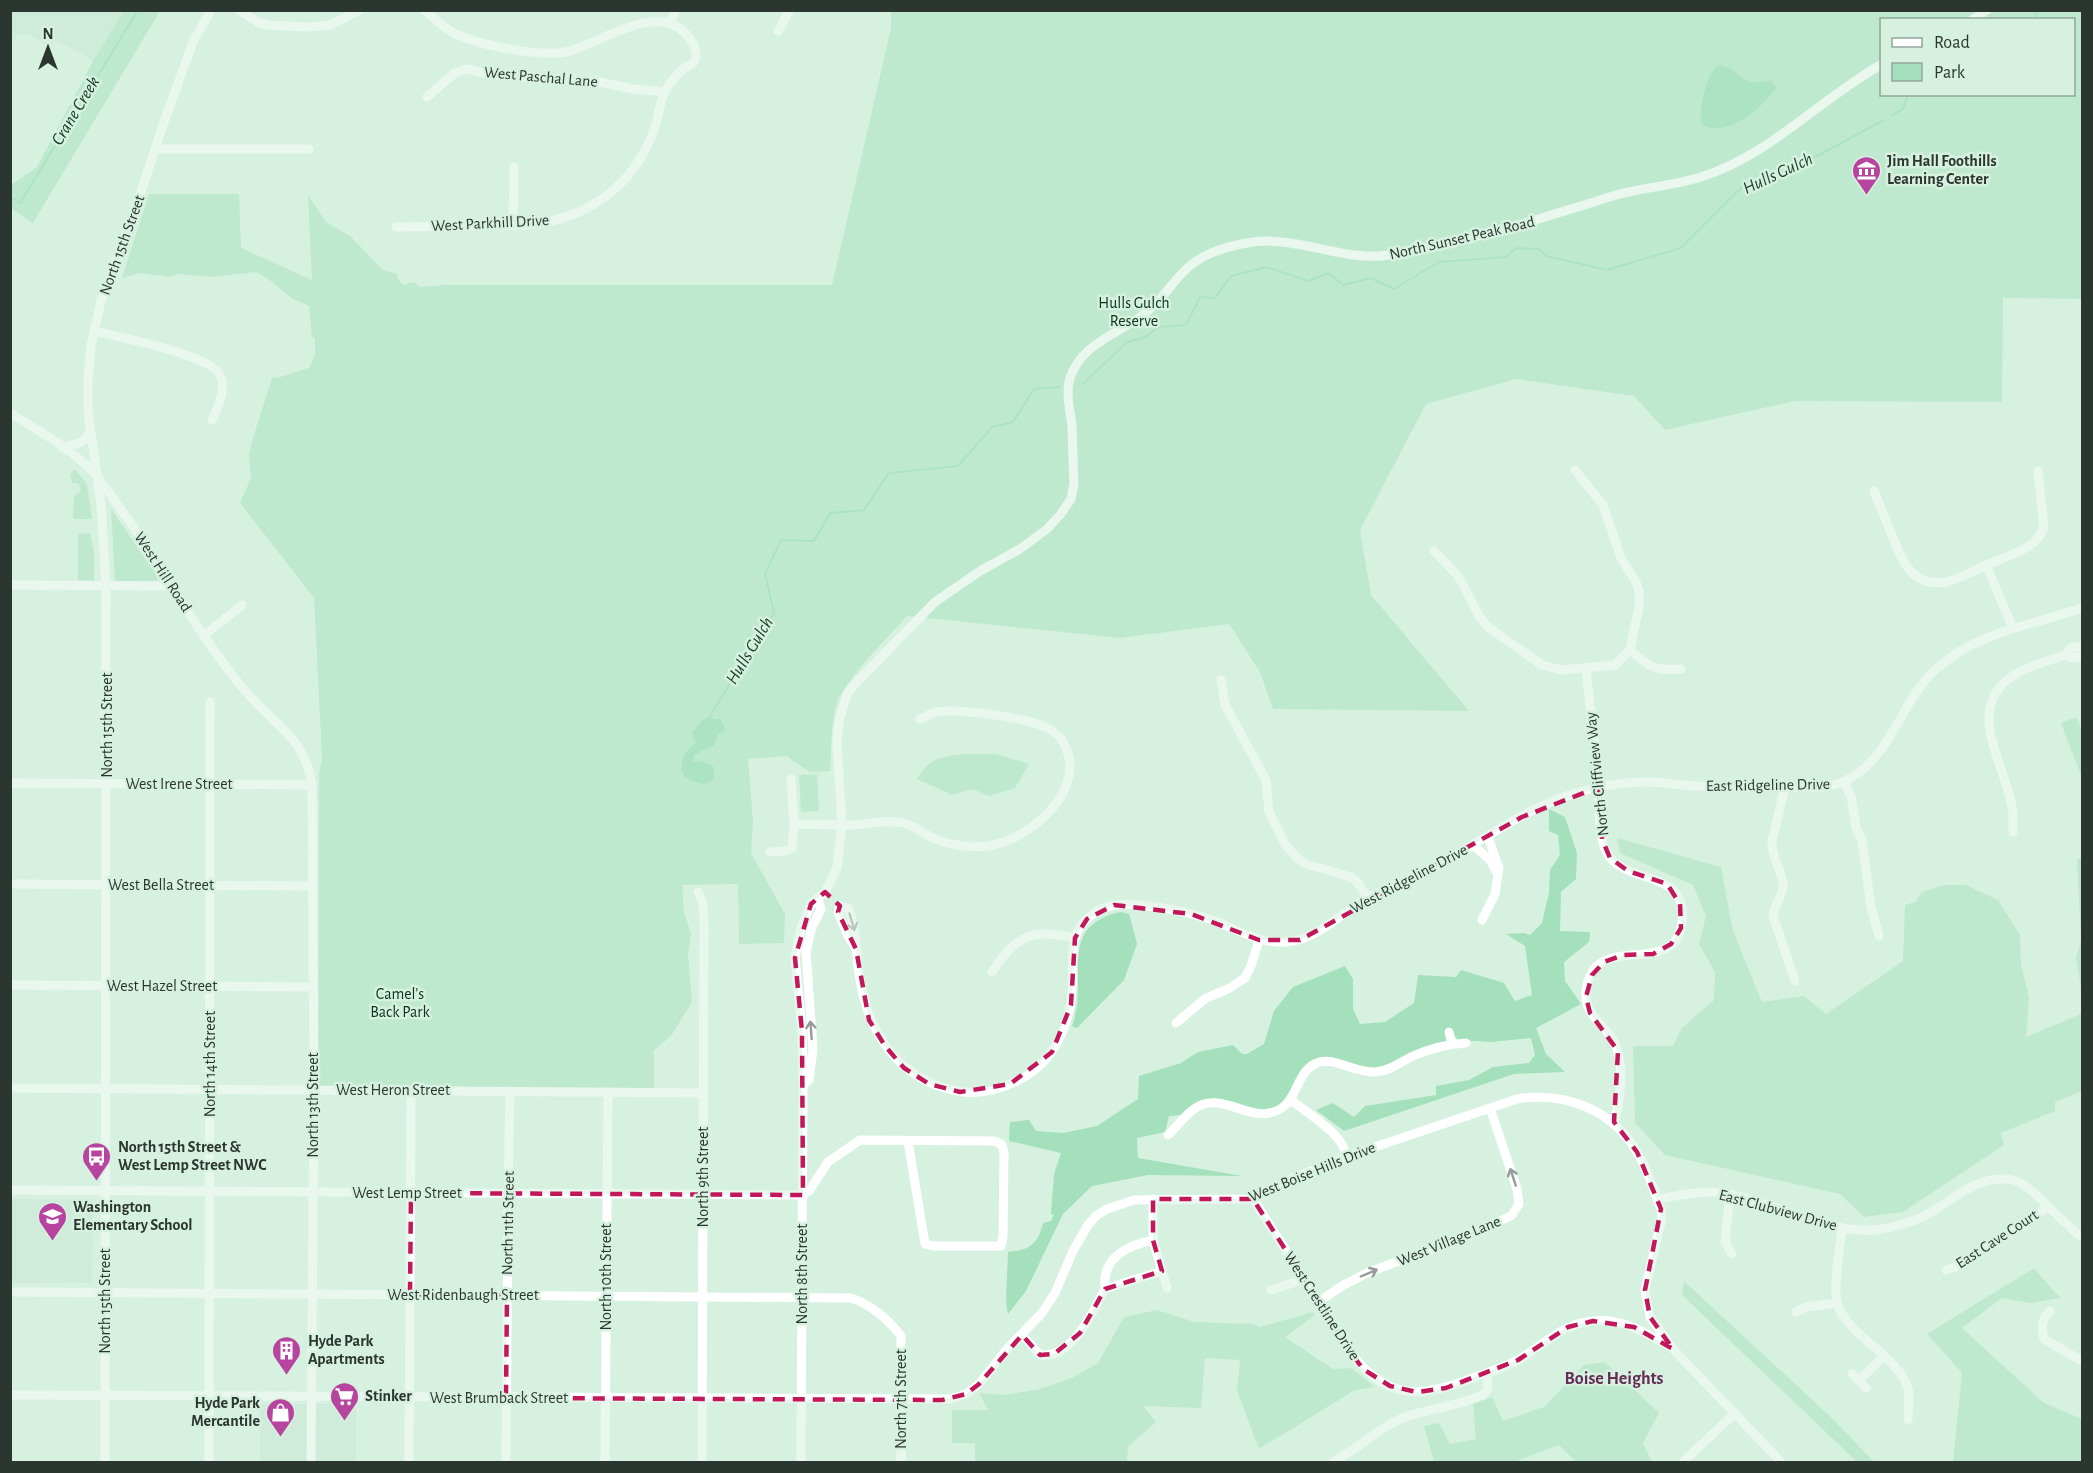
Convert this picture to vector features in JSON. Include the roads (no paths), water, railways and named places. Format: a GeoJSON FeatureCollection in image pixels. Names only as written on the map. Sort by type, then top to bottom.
{"type":"FeatureCollection","features":[{"type":"Feature","properties":{"kind":"street","name":"North 15th Street"},"geometry":{"type":"LineString","coordinates":[[105,1462],[106,585],[103,525],[90,428],[88,380],[91,346],[101,301],[193,42],[211,10]]}},
{"type":"Feature","properties":{"kind":"street"},"geometry":{"type":"LineString","coordinates":[[239,10],[258,23],[307,27],[331,26],[359,10]]}},
{"type":"Feature","properties":{"kind":"street"},"geometry":{"type":"LineString","coordinates":[[425,10],[442,25],[473,40],[530,52],[550,53],[565,52],[637,24],[654,21],[669,24],[676,10]]}},
{"type":"Feature","properties":{"kind":"street"},"geometry":{"type":"LineString","coordinates":[[778,31],[790,10]]}},
{"type":"Feature","properties":{"kind":"street","name":"West Parkhill Drive"},"geometry":{"type":"LineString","coordinates":[[396,227],[547,223],[585,210],[608,195],[628,177],[642,157],[654,130],[665,92],[674,77],[694,62],[695,47],[682,30],[669,24]]}},
{"type":"Feature","properties":{"kind":"street","name":"North Sunset Peak Road"},"geometry":{"type":"LineString","coordinates":[[842,824],[837,744],[839,721],[848,693],[935,602],[980,571],[1020,549],[1047,529],[1060,515],[1071,499],[1074,484],[1068,390],[1069,379],[1074,368],[1093,345],[1150,309],[1191,265],[1213,253],[1253,242],[1287,243],[1359,256],[1390,255],[1529,224],[1617,195],[1698,178],[1732,165],[1769,144],[1880,65]]}},
{"type":"Feature","properties":{"kind":"street","name":"West Paschal Lane"},"geometry":{"type":"LineString","coordinates":[[427,97],[455,73],[467,69],[498,76],[595,81],[633,89],[665,92]]}},
{"type":"Feature","properties":{"kind":"street"},"geometry":{"type":"LineString","coordinates":[[155,149],[309,149]]}},
{"type":"Feature","properties":{"kind":"street"},"geometry":{"type":"LineString","coordinates":[[513,225],[514,167]]}},
{"type":"Feature","properties":{"kind":"street"},"geometry":{"type":"LineString","coordinates":[[94,330],[169,349],[214,367],[220,375],[223,386],[212,420]]}},
{"type":"Feature","properties":{"kind":"street","name":"West Hill Road"},"geometry":{"type":"LineString","coordinates":[[10,413],[42,432],[95,474],[142,537],[221,661],[250,696],[295,741],[300,749]]}},
{"type":"Feature","properties":{"kind":"street"},"geometry":{"type":"LineString","coordinates":[[63,448],[80,444],[85,440],[90,428]]}},
{"type":"Feature","properties":{"kind":"street"},"geometry":{"type":"LineString","coordinates":[[1434,551],[1459,578],[1483,622],[1501,638],[1542,665],[1551,669],[1586,669],[1615,665],[1630,650],[1640,606],[1639,591],[1621,558],[1603,505],[1575,470]]}},
{"type":"Feature","properties":{"kind":"street"},"geometry":{"type":"LineString","coordinates":[[1874,492],[1901,558],[1910,572],[1932,582],[1946,582],[2023,549],[2041,536],[2044,528],[2038,471]]}},
{"type":"Feature","properties":{"kind":"street"},"geometry":{"type":"LineString","coordinates":[[1986,565],[2013,628]]}},
{"type":"Feature","properties":{"kind":"street"},"geometry":{"type":"LineString","coordinates":[[10,585],[173,586]]}},
{"type":"Feature","properties":{"kind":"street"},"geometry":{"type":"LineString","coordinates":[[203,636],[242,605]]}},
{"type":"Feature","properties":{"kind":"street","name":"East Ridgeline Drive"},"geometry":{"type":"LineString","coordinates":[[1599,787],[1647,782],[1694,786],[1822,787],[1844,782],[1866,769],[1874,760],[1889,740],[1913,695],[1935,670],[1969,646],[2030,622],[2047,620],[2082,608]]}},
{"type":"Feature","properties":{"kind":"street"},"geometry":{"type":"LineString","coordinates":[[2013,832],[2013,812],[1989,731],[1988,723],[1992,702],[2004,684],[2022,670],[2066,655],[2071,648],[2082,646]]}},
{"type":"Feature","properties":{"kind":"street"},"geometry":{"type":"LineString","coordinates":[[1630,650],[1650,667],[1681,669]]}},
{"type":"Feature","properties":{"kind":"street"},"geometry":{"type":"LineString","coordinates":[[2066,655],[2073,658],[2082,656]]}},
{"type":"Feature","properties":{"kind":"street","name":"North Cliffview Way"},"geometry":{"type":"LineString","coordinates":[[1586,669],[1599,787],[1602,839],[1610,858],[1628,871],[1667,884],[1676,894],[1682,916],[1678,936],[1664,950],[1653,954],[1615,956],[1596,969],[1588,982],[1586,997],[1590,1013],[1614,1040],[1618,1051],[1619,1101],[1614,1122]]}},
{"type":"Feature","properties":{"kind":"street"},"geometry":{"type":"LineString","coordinates":[[1221,680],[1225,705],[1266,780],[1269,812],[1285,844],[1296,857],[1306,864],[1351,877],[1359,884],[1367,898]]}},
{"type":"Feature","properties":{"kind":"street","name":"North 14th Street"},"geometry":{"type":"LineString","coordinates":[[209,1462],[210,702]]}},
{"type":"Feature","properties":{"kind":"street"},"geometry":{"type":"LineString","coordinates":[[794,824],[903,823],[936,839],[955,845],[992,846],[1024,834],[1039,823],[1056,803],[1068,782],[1071,769],[1069,755],[1064,742],[1051,729],[1022,720],[976,712],[937,712],[920,719]]}},
{"type":"Feature","properties":{"kind":"street","name":"North 13th Street"},"geometry":{"type":"LineString","coordinates":[[300,749],[309,767],[312,785],[314,1090],[311,1462]]}},
{"type":"Feature","properties":{"kind":"street"},"geometry":{"type":"LineString","coordinates":[[770,852],[792,848],[794,824],[791,778]]}},
{"type":"Feature","properties":{"kind":"street"},"geometry":{"type":"LineString","coordinates":[[1844,782],[1851,796],[1856,828],[1862,840],[1869,890],[1879,936]]}},
{"type":"Feature","properties":{"kind":"street","name":"West Irene Street"},"geometry":{"type":"LineString","coordinates":[[10,783],[312,785]]}},
{"type":"Feature","properties":{"kind":"street","name":"West Ridgeline Drive"},"geometry":{"type":"LineString","coordinates":[[1075,938],[1087,919],[1095,913],[1114,905],[1127,905],[1191,914],[1259,940],[1274,943],[1300,940],[1321,931],[1367,898],[1433,868],[1522,817],[1566,796],[1599,787]]}},
{"type":"Feature","properties":{"kind":"street"},"geometry":{"type":"LineString","coordinates":[[1785,787],[1772,841],[1772,848],[1783,882],[1783,889],[1774,907],[1773,916],[1795,981]]}},
{"type":"Feature","properties":{"kind":"street","name":"North 8th Street"},"geometry":{"type":"LineString","coordinates":[[801,1462],[803,1085],[809,1080],[813,1049],[806,952],[811,930],[821,909],[822,896],[837,868],[842,824]]}},
{"type":"Feature","properties":{"kind":"street"},"geometry":{"type":"LineString","coordinates":[[1488,837],[1491,856]]}},
{"type":"Feature","properties":{"kind":"street"},"geometry":{"type":"LineString","coordinates":[[1473,845],[1491,856],[1499,867],[1495,894],[1482,920]]}},
{"type":"Feature","properties":{"kind":"street","name":"West Bella Street"},"geometry":{"type":"LineString","coordinates":[[10,884],[312,886]]}},
{"type":"Feature","properties":{"kind":"street","name":"North 9th Street"},"geometry":{"type":"LineString","coordinates":[[698,892],[702,900],[704,917],[702,1462]]}},
{"type":"Feature","properties":{"kind":"street"},"geometry":{"type":"LineString","coordinates":[[822,896],[840,906],[838,912],[856,949],[860,981],[869,1020],[885,1046],[904,1068],[929,1084],[960,1092],[984,1092],[1010,1084],[1028,1075],[1042,1063],[1060,1040],[1071,1005],[1075,938],[1048,933],[1026,938],[1006,951],[992,972]]}},
{"type":"Feature","properties":{"kind":"street"},"geometry":{"type":"LineString","coordinates":[[1176,1023],[1206,998],[1228,989],[1245,978],[1259,940]]}},
{"type":"Feature","properties":{"kind":"street","name":"West Hazel Street"},"geometry":{"type":"LineString","coordinates":[[10,986],[313,987]]}},
{"type":"Feature","properties":{"kind":"street"},"geometry":{"type":"LineString","coordinates":[[1449,1032],[1452,1044]]}},
{"type":"Feature","properties":{"kind":"street"},"geometry":{"type":"LineString","coordinates":[[1168,1135],[1195,1108],[1212,1102],[1265,1114],[1279,1110],[1291,1100],[1307,1068],[1316,1063],[1330,1061],[1361,1072],[1377,1072],[1390,1069],[1413,1056],[1452,1044],[1466,1043]]}},
{"type":"Feature","properties":{"kind":"street","name":"West Heron Street"},"geometry":{"type":"LineString","coordinates":[[10,1088],[704,1093]]}},
{"type":"Feature","properties":{"kind":"street"},"geometry":{"type":"LineString","coordinates":[[409,1462],[411,1091]]}},
{"type":"Feature","properties":{"kind":"street","name":"North 11th Street"},"geometry":{"type":"LineString","coordinates":[[506,1462],[510,1091]]}},
{"type":"Feature","properties":{"kind":"street","name":"North 10th Street"},"geometry":{"type":"LineString","coordinates":[[605,1462],[608,1092]]}},
{"type":"Feature","properties":{"kind":"street","name":"West Boise Hills Drive"},"geometry":{"type":"LineString","coordinates":[[951,1399],[966,1394],[979,1384],[1007,1349],[1042,1313],[1055,1293],[1079,1239],[1096,1216],[1121,1203],[1154,1199],[1253,1199],[1294,1178],[1346,1157],[1516,1099],[1556,1098],[1592,1108],[1614,1122]]}},
{"type":"Feature","properties":{"kind":"street"},"geometry":{"type":"LineString","coordinates":[[1291,1100],[1337,1137],[1347,1151],[1346,1157]]}},
{"type":"Feature","properties":{"kind":"street","name":"West Village Lane"},"geometry":{"type":"LineString","coordinates":[[1318,1302],[1369,1272],[1454,1241],[1511,1216],[1519,1204],[1517,1190],[1490,1108]]}},
{"type":"Feature","properties":{"kind":"street"},"geometry":{"type":"LineString","coordinates":[[1172,1116],[1180,1124]]}},
{"type":"Feature","properties":{"kind":"street"},"geometry":{"type":"LineString","coordinates":[[1614,1122],[1638,1152],[1661,1209],[1662,1218],[1647,1275],[1645,1298],[1650,1317],[1673,1349],[1782,1462]]}},
{"type":"Feature","properties":{"kind":"street"},"geometry":{"type":"LineString","coordinates":[[803,1196],[809,1191],[828,1162],[853,1144],[863,1140],[908,1140],[995,1141],[1002,1145],[1005,1152],[1001,1246],[925,1244],[908,1140]]}},
{"type":"Feature","properties":{"kind":"street","name":"East Clubview Drive"},"geometry":{"type":"LineString","coordinates":[[1658,1199],[1705,1191],[1730,1194],[1842,1228],[1871,1230],[1907,1223],[1924,1216],[1974,1185],[1989,1180],[2014,1180],[2025,1185],[2082,1237]]}},
{"type":"Feature","properties":{"kind":"street","name":"West Lemp Street"},"geometry":{"type":"LineString","coordinates":[[10,1190],[803,1196]]}},
{"type":"Feature","properties":{"kind":"street"},"geometry":{"type":"LineString","coordinates":[[1730,1194],[1725,1242],[1732,1254]]}},
{"type":"Feature","properties":{"kind":"street"},"geometry":{"type":"LineString","coordinates":[[1154,1199],[1153,1240],[1167,1288]]}},
{"type":"Feature","properties":{"kind":"street","name":"West Crestline Drive"},"geometry":{"type":"LineString","coordinates":[[1253,1199],[1363,1369],[1377,1380],[1390,1386],[1404,1391],[1431,1392],[1446,1388],[1518,1360],[1568,1327],[1593,1321],[1620,1322],[1634,1327],[1673,1349]]}},
{"type":"Feature","properties":{"kind":"street","name":"East Cave Court"},"geometry":{"type":"LineString","coordinates":[[1946,1270],[1963,1264],[1986,1246],[2023,1226],[2047,1207]]}},
{"type":"Feature","properties":{"kind":"street"},"geometry":{"type":"LineString","coordinates":[[1842,1228],[1836,1288],[1837,1303],[1848,1322],[1901,1374],[1908,1388],[1908,1420]]}},
{"type":"Feature","properties":{"kind":"street"},"geometry":{"type":"LineString","coordinates":[[1106,1288],[1104,1281],[1112,1259],[1123,1250],[1138,1243],[1153,1240]]}},
{"type":"Feature","properties":{"kind":"street"},"geometry":{"type":"LineString","coordinates":[[1022,1335],[1040,1355],[1054,1354],[1074,1341],[1106,1288],[1162,1271]]}},
{"type":"Feature","properties":{"kind":"street"},"geometry":{"type":"LineString","coordinates":[[1271,1290],[1305,1279]]}},
{"type":"Feature","properties":{"kind":"street","name":"West Ridenbaugh Street"},"geometry":{"type":"LineString","coordinates":[[10,1292],[848,1298],[862,1302],[893,1325],[901,1336]]}},
{"type":"Feature","properties":{"kind":"street"},"geometry":{"type":"LineString","coordinates":[[1796,1312],[1806,1307],[1837,1303]]}},
{"type":"Feature","properties":{"kind":"street"},"geometry":{"type":"LineString","coordinates":[[2050,1311],[2042,1318],[2041,1329],[2044,1339],[2082,1360]]}},
{"type":"Feature","properties":{"kind":"street","name":"North 7th Street"},"geometry":{"type":"LineString","coordinates":[[901,1336],[901,1462]]}},
{"type":"Feature","properties":{"kind":"street"},"geometry":{"type":"LineString","coordinates":[[1866,1388],[1855,1377],[1883,1357]]}},
{"type":"Feature","properties":{"kind":"street"},"geometry":{"type":"LineString","coordinates":[[1333,1462],[1406,1416],[1484,1394],[1488,1389],[1486,1373]]}},
{"type":"Feature","properties":{"kind":"street","name":"West Brumback Street"},"geometry":{"type":"LineString","coordinates":[[10,1395],[951,1399]]}},
{"type":"Feature","properties":{"kind":"street"},"geometry":{"type":"LineString","coordinates":[[1683,1462],[1735,1413]]}},
{"type":"Feature","properties":{"kind":"waterway","name":"Crane Creek"},"geometry":{"type":"LineString","coordinates":[[10,197],[20,203],[138,10]]}},
{"type":"Feature","properties":{"kind":"waterway","name":"Hulls Gulch"},"geometry":{"type":"LineString","coordinates":[[2035,18],[2037,10]]}},
{"type":"Feature","properties":{"kind":"waterway","name":"Hulls Gulch"},"geometry":{"type":"LineString","coordinates":[[1892,115],[1903,109],[1907,96]]}},
{"type":"Feature","properties":{"kind":"waterway","name":"Hulls Gulch"},"geometry":{"type":"LineString","coordinates":[[1083,384],[1127,342],[1146,337],[1158,327],[1186,325],[1200,297],[1215,298],[1231,276],[1267,267],[1308,281],[1329,273],[1343,285],[1371,278],[1394,289],[1439,262],[1506,257],[1516,248],[1539,249],[1546,256],[1607,270],[1681,248],[1740,189],[1819,155],[1884,120]]}},
{"type":"Feature","properties":{"kind":"waterway","name":"Hulls Gulch"},"geometry":{"type":"LineString","coordinates":[[710,716],[774,613],[765,574],[781,540],[814,541],[830,513],[864,510],[889,473],[958,466],[992,427],[1013,422],[1034,389],[1059,387]]}},
{"type":"Feature","properties":{"kind":"place","name":"Jim Hall Foothills Learning Center"},"geometry":{"type":"Point","coordinates":[1866,196]}},
{"type":"Feature","properties":{"kind":"place","name":"North 15th Street & West Lemp Street NWC"},"geometry":{"type":"Point","coordinates":[97,1182]}},
{"type":"Feature","properties":{"kind":"place","name":"Washington Elementary School"},"geometry":{"type":"Point","coordinates":[52,1242]}},
{"type":"Feature","properties":{"kind":"place","name":"Hyde Park Apartments"},"geometry":{"type":"Point","coordinates":[287,1376]}},
{"type":"Feature","properties":{"kind":"place","name":"Stinker"},"geometry":{"type":"Point","coordinates":[344,1422]}},
{"type":"Feature","properties":{"kind":"place","name":"Hyde Park Mercantile"},"geometry":{"type":"Point","coordinates":[281,1438]}},
{"type":"Feature","properties":{"kind":"district","name":"Boise Heights"},"geometry":{"type":"Point","coordinates":[1614,1379]}},
{"type":"Feature","properties":{"kind":"park label","name":"Hulls Gulch Reserve"},"geometry":{"type":"Point","coordinates":[1134,312]}},
{"type":"Feature","properties":{"kind":"park label","name":"Camel's Back Park"},"geometry":{"type":"Point","coordinates":[400,1003]}}]}
